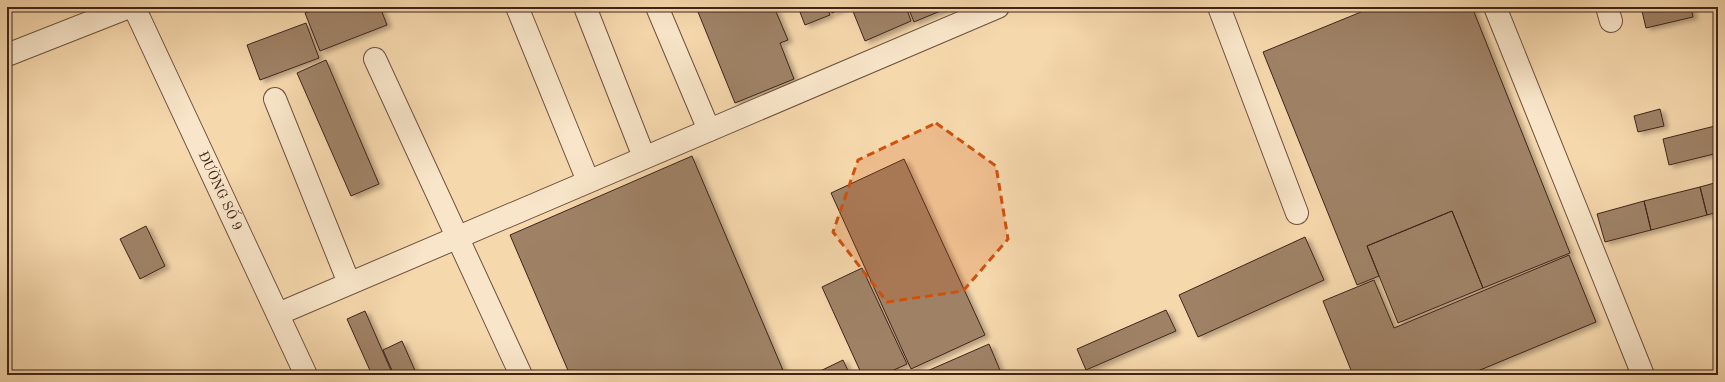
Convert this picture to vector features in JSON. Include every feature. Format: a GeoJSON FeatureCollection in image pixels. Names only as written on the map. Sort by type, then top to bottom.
{"type":"FeatureCollection","features":[{"type":"Feature","properties":{"kind":"street"},"geometry":{"type":"LineString","coordinates":[[7,55],[129,7]]}},
{"type":"Feature","properties":{"kind":"street","name":"ĐƯỜNG SỐ 9"},"geometry":{"type":"LineString","coordinates":[[134,7],[306,375]]}},
{"type":"Feature","properties":{"kind":"street"},"geometry":{"type":"LineString","coordinates":[[517,7],[588,181]]}},
{"type":"Feature","properties":{"kind":"street"},"geometry":{"type":"LineString","coordinates":[[585,7],[644,157]]}},
{"type":"Feature","properties":{"kind":"street"},"geometry":{"type":"LineString","coordinates":[[656,7],[709,130]]}},
{"type":"Feature","properties":{"kind":"street"},"geometry":{"type":"LineString","coordinates":[[278,314],[998,7]]}},
{"type":"Feature","properties":{"kind":"street"},"geometry":{"type":"LineString","coordinates":[[1218,7],[1297,212]]}},
{"type":"Feature","properties":{"kind":"street"},"geometry":{"type":"LineString","coordinates":[[1495,7],[1643,375]]}},
{"type":"Feature","properties":{"kind":"street"},"geometry":{"type":"LineString","coordinates":[[375,59],[521,375]]}},
{"type":"Feature","properties":{"kind":"street"},"geometry":{"type":"LineString","coordinates":[[275,99],[349,283]]}},
{"type":"Feature","properties":{"kind":"highlighted area"},"geometry":{"type":"Polygon","coordinates":[[[936,123],[996,166],[1008,239],[963,291],[887,302],[833,232],[858,160],[936,123]]]}},
{"type":"Feature","properties":{"kind":"building"},"geometry":{"type":"Polygon","coordinates":[[[320,7],[380,7],[387,25],[320,51],[305,13],[320,7]]]}},
{"type":"Feature","properties":{"kind":"building"},"geometry":{"type":"Polygon","coordinates":[[[696,7],[774,7],[788,40],[780,43],[794,79],[735,103],[696,7]]]}},
{"type":"Feature","properties":{"kind":"building"},"geometry":{"type":"Polygon","coordinates":[[[798,7],[827,7],[830,15],[805,25],[798,7]]]}},
{"type":"Feature","properties":{"kind":"building"},"geometry":{"type":"Polygon","coordinates":[[[830,7],[845,7],[832,13],[830,7]]]}},
{"type":"Feature","properties":{"kind":"building"},"geometry":{"type":"Polygon","coordinates":[[[857,7],[906,7],[911,21],[865,41],[852,9],[857,7]]]}},
{"type":"Feature","properties":{"kind":"building"},"geometry":{"type":"Polygon","coordinates":[[[908,7],[950,7],[914,22],[908,7]]]}},
{"type":"Feature","properties":{"kind":"building"},"geometry":{"type":"Polygon","coordinates":[[[1359,7],[1472,7],[1570,253],[1483,288],[1452,211],[1367,246],[1379,276],[1357,285],[1263,52],[1361,12],[1359,7]]]}},
{"type":"Feature","properties":{"kind":"building"},"geometry":{"type":"Polygon","coordinates":[[[1641,7],[1691,7],[1693,17],[1646,28],[1641,7]]]}},
{"type":"Feature","properties":{"kind":"building"},"geometry":{"type":"Polygon","coordinates":[[[306,23],[319,58],[260,80],[247,45],[306,23]]]}},
{"type":"Feature","properties":{"kind":"building"},"geometry":{"type":"Polygon","coordinates":[[[326,60],[379,184],[351,196],[297,73],[326,60]]]}},
{"type":"Feature","properties":{"kind":"building"},"geometry":{"type":"Polygon","coordinates":[[[1660,109],[1664,126],[1638,132],[1634,116],[1660,109]]]}},
{"type":"Feature","properties":{"kind":"building"},"geometry":{"type":"Polygon","coordinates":[[[1715,126],[1718,137],[1718,153],[1669,165],[1663,139],[1715,126]]]}},
{"type":"Feature","properties":{"kind":"building"},"geometry":{"type":"Polygon","coordinates":[[[692,156],[785,375],[570,375],[510,235],[692,156]]]}},
{"type":"Feature","properties":{"kind":"building"},"geometry":{"type":"Polygon","coordinates":[[[904,159],[985,335],[911,369],[831,193],[904,159]]]}},
{"type":"Feature","properties":{"kind":"building"},"geometry":{"type":"Polygon","coordinates":[[[1718,182],[1718,212],[1707,215],[1700,187],[1718,182]]]}},
{"type":"Feature","properties":{"kind":"building"},"geometry":{"type":"Polygon","coordinates":[[[1700,187],[1707,215],[1651,230],[1644,201],[1700,187]]]}},
{"type":"Feature","properties":{"kind":"building"},"geometry":{"type":"Polygon","coordinates":[[[1644,201],[1651,230],[1605,242],[1597,214],[1644,201]]]}},
{"type":"Feature","properties":{"kind":"building"},"geometry":{"type":"Polygon","coordinates":[[[1452,211],[1483,288],[1398,323],[1367,246],[1452,211]]]}},
{"type":"Feature","properties":{"kind":"building"},"geometry":{"type":"Polygon","coordinates":[[[146,226],[165,266],[140,279],[120,239],[146,226]]]}},
{"type":"Feature","properties":{"kind":"building"},"geometry":{"type":"Polygon","coordinates":[[[1305,237],[1324,280],[1198,337],[1179,295],[1305,237]]]}},
{"type":"Feature","properties":{"kind":"building"},"geometry":{"type":"Polygon","coordinates":[[[1569,255],[1596,322],[1468,375],[1353,375],[1323,301],[1374,280],[1394,328],[1569,255]]]}},
{"type":"Feature","properties":{"kind":"building"},"geometry":{"type":"Polygon","coordinates":[[[862,268],[907,364],[883,375],[862,375],[822,287],[862,268]]]}},
{"type":"Feature","properties":{"kind":"building"},"geometry":{"type":"Polygon","coordinates":[[[1166,310],[1176,331],[1086,370],[1077,349],[1166,310]]]}},
{"type":"Feature","properties":{"kind":"building"},"geometry":{"type":"Polygon","coordinates":[[[365,311],[393,375],[372,375],[347,319],[365,311]]]}},
{"type":"Feature","properties":{"kind":"building"},"geometry":{"type":"Polygon","coordinates":[[[402,341],[417,375],[394,375],[383,350],[402,341]]]}},
{"type":"Feature","properties":{"kind":"building"},"geometry":{"type":"Polygon","coordinates":[[[989,344],[1002,375],[918,375],[989,344]]]}},
{"type":"Feature","properties":{"kind":"building"},"geometry":{"type":"Polygon","coordinates":[[[843,360],[850,375],[812,375],[843,360]]]}}]}
